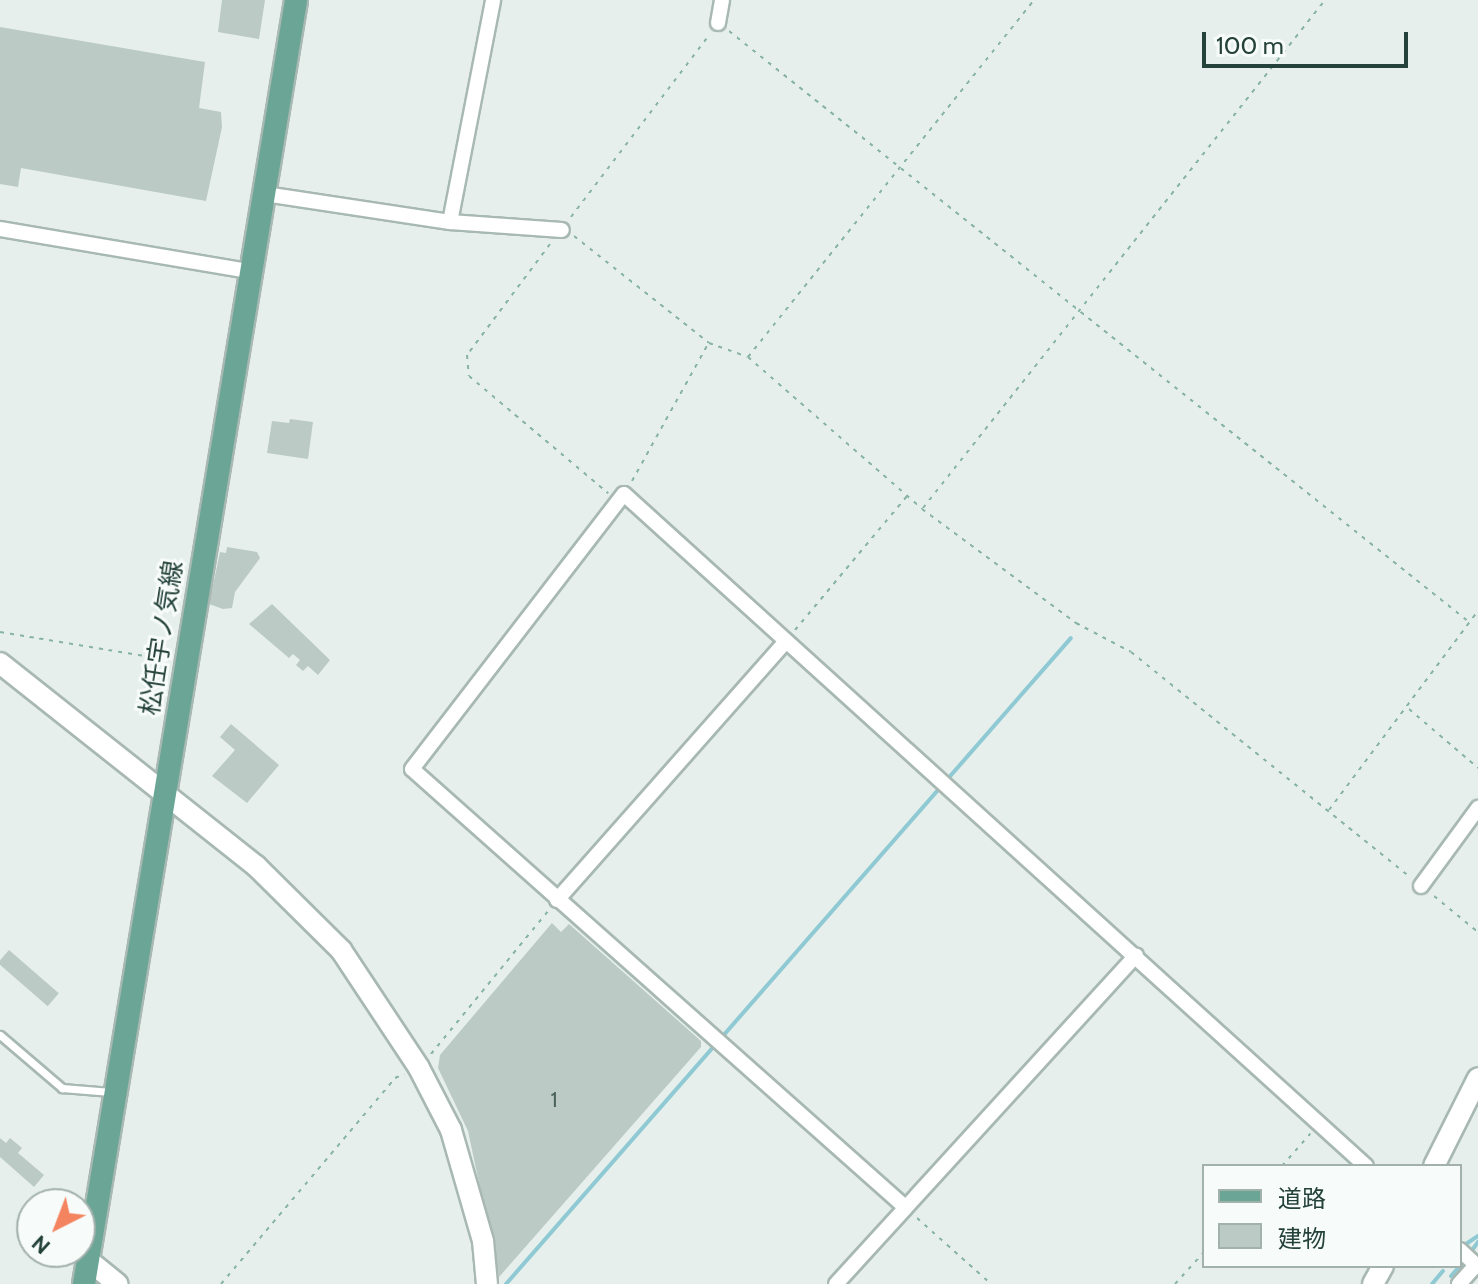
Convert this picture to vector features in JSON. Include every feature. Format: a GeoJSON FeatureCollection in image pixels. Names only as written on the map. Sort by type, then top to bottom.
{"type":"FeatureCollection","features":[{"type":"Feature","properties":{"kind":"main road","name":"松任宇ノ気線"},"geometry":{"type":"LineString","coordinates":[[96,1206],[113,1092],[169,794],[186,663],[296,0]]}},
{"type":"Feature","properties":{"kind":"street"},"geometry":{"type":"LineString","coordinates":[[450,222],[493,0]]}},
{"type":"Feature","properties":{"kind":"street"},"geometry":{"type":"LineString","coordinates":[[718,23],[722,0]]}},
{"type":"Feature","properties":{"kind":"street"},"geometry":{"type":"LineString","coordinates":[[265,194],[450,222],[562,230]]}},
{"type":"Feature","properties":{"kind":"street"},"geometry":{"type":"LineString","coordinates":[[0,229],[249,271]]}},
{"type":"Feature","properties":{"kind":"street"},"geometry":{"type":"LineString","coordinates":[[905,1207],[412,769],[620,497],[1136,956],[1364,1164]]}},
{"type":"Feature","properties":{"kind":"street"},"geometry":{"type":"LineString","coordinates":[[557,900],[785,642]]}},
{"type":"Feature","properties":{"kind":"street"},"geometry":{"type":"LineString","coordinates":[[0,663],[256,866],[341,950],[419,1068],[451,1130],[483,1241],[487,1284]]}},
{"type":"Feature","properties":{"kind":"street"},"geometry":{"type":"LineString","coordinates":[[1421,886],[1478,808]]}},
{"type":"Feature","properties":{"kind":"street"},"geometry":{"type":"LineString","coordinates":[[836,1284],[1136,956]]}},
{"type":"Feature","properties":{"kind":"street"},"geometry":{"type":"LineString","coordinates":[[1435,1164],[1478,1078]]}},
{"type":"Feature","properties":{"kind":"street"},"geometry":{"type":"LineString","coordinates":[[1459,1284],[1477,1266],[1462,1252]]}},
{"type":"Feature","properties":{"kind":"street"},"geometry":{"type":"LineString","coordinates":[[96,1266],[118,1284]]}},
{"type":"Feature","properties":{"kind":"lane"},"geometry":{"type":"LineString","coordinates":[[0,1035],[62,1088],[113,1092]]}},
{"type":"Feature","properties":{"kind":"path"},"geometry":{"type":"LineString","coordinates":[[748,357],[1034,0]]}},
{"type":"Feature","properties":{"kind":"path"},"geometry":{"type":"LineString","coordinates":[[922,509],[1325,0]]}},
{"type":"Feature","properties":{"kind":"path"},"geometry":{"type":"LineString","coordinates":[[709,343],[620,497],[469,376],[467,355],[718,23],[896,169],[1469,622]]}},
{"type":"Feature","properties":{"kind":"path"},"geometry":{"type":"LineString","coordinates":[[562,230],[709,343],[748,357],[922,509],[1076,623],[1131,652],[1478,932]]}},
{"type":"Feature","properties":{"kind":"path"},"geometry":{"type":"LineString","coordinates":[[785,642],[907,495]]}},
{"type":"Feature","properties":{"kind":"path"},"geometry":{"type":"LineString","coordinates":[[1328,811],[1478,611]]}},
{"type":"Feature","properties":{"kind":"path"},"geometry":{"type":"LineString","coordinates":[[0,632],[186,663]]}},
{"type":"Feature","properties":{"kind":"path"},"geometry":{"type":"LineString","coordinates":[[1407,708],[1478,768]]}},
{"type":"Feature","properties":{"kind":"path"},"geometry":{"type":"LineString","coordinates":[[221,1284],[395,1078],[419,1068],[557,900]]}},
{"type":"Feature","properties":{"kind":"path"},"geometry":{"type":"LineString","coordinates":[[1284,1164],[1319,1125]]}},
{"type":"Feature","properties":{"kind":"path"},"geometry":{"type":"LineString","coordinates":[[905,1207],[991,1284]]}},
{"type":"Feature","properties":{"kind":"path"},"geometry":{"type":"LineString","coordinates":[[1175,1284],[1202,1254]]}},
{"type":"Feature","properties":{"kind":"building"},"geometry":{"type":"Polygon","coordinates":[[[222,0],[265,0],[259,39],[218,32],[222,0]]]}},
{"type":"Feature","properties":{"kind":"building"},"geometry":{"type":"Polygon","coordinates":[[[0,27],[205,62],[199,108],[221,112],[222,127],[206,201],[21,168],[18,187],[0,184],[0,27]]]}},
{"type":"Feature","properties":{"kind":"building"},"geometry":{"type":"Polygon","coordinates":[[[290,419],[313,422],[308,459],[267,453],[272,421],[289,423],[290,419]]]}},
{"type":"Feature","properties":{"kind":"building"},"geometry":{"type":"Polygon","coordinates":[[[227,547],[257,552],[260,558],[235,592],[232,608],[223,609],[209,604],[220,552],[226,553],[227,547]]]}},
{"type":"Feature","properties":{"kind":"building"},"geometry":{"type":"Polygon","coordinates":[[[272,604],[330,660],[318,675],[308,666],[303,671],[296,665],[300,660],[293,654],[289,658],[249,624],[272,604]]]}},
{"type":"Feature","properties":{"kind":"building"},"geometry":{"type":"Polygon","coordinates":[[[231,724],[279,765],[247,803],[212,776],[235,750],[220,737],[231,724]]]}},
{"type":"Feature","properties":{"kind":"building"},"geometry":{"type":"Polygon","coordinates":[[[552,923],[561,932],[569,924],[701,1041],[701,1047],[499,1277],[468,1131],[438,1068],[440,1055],[552,923]]]}},
{"type":"Feature","properties":{"kind":"building"},"geometry":{"type":"Polygon","coordinates":[[[9,950],[59,993],[48,1006],[0,965],[9,950]]]}},
{"type":"Feature","properties":{"kind":"building"},"geometry":{"type":"Polygon","coordinates":[[[0,1138],[6,1143],[10,1138],[22,1148],[18,1153],[44,1175],[34,1187],[0,1157],[0,1138]]]}},
{"type":"Feature","properties":{"kind":"waterway"},"geometry":{"type":"LineString","coordinates":[[506,1284],[1071,638]]}},
{"type":"Feature","properties":{"kind":"waterway"},"geometry":{"type":"LineString","coordinates":[[1466,1244],[1478,1236]]}},
{"type":"Feature","properties":{"kind":"waterway"},"geometry":{"type":"LineString","coordinates":[[1470,1253],[1478,1242]]}},
{"type":"Feature","properties":{"kind":"waterway"},"geometry":{"type":"LineString","coordinates":[[1451,1276],[1458,1268]]}},
{"type":"Feature","properties":{"kind":"waterway"},"geometry":{"type":"LineString","coordinates":[[1432,1284],[1443,1271]]}}]}
